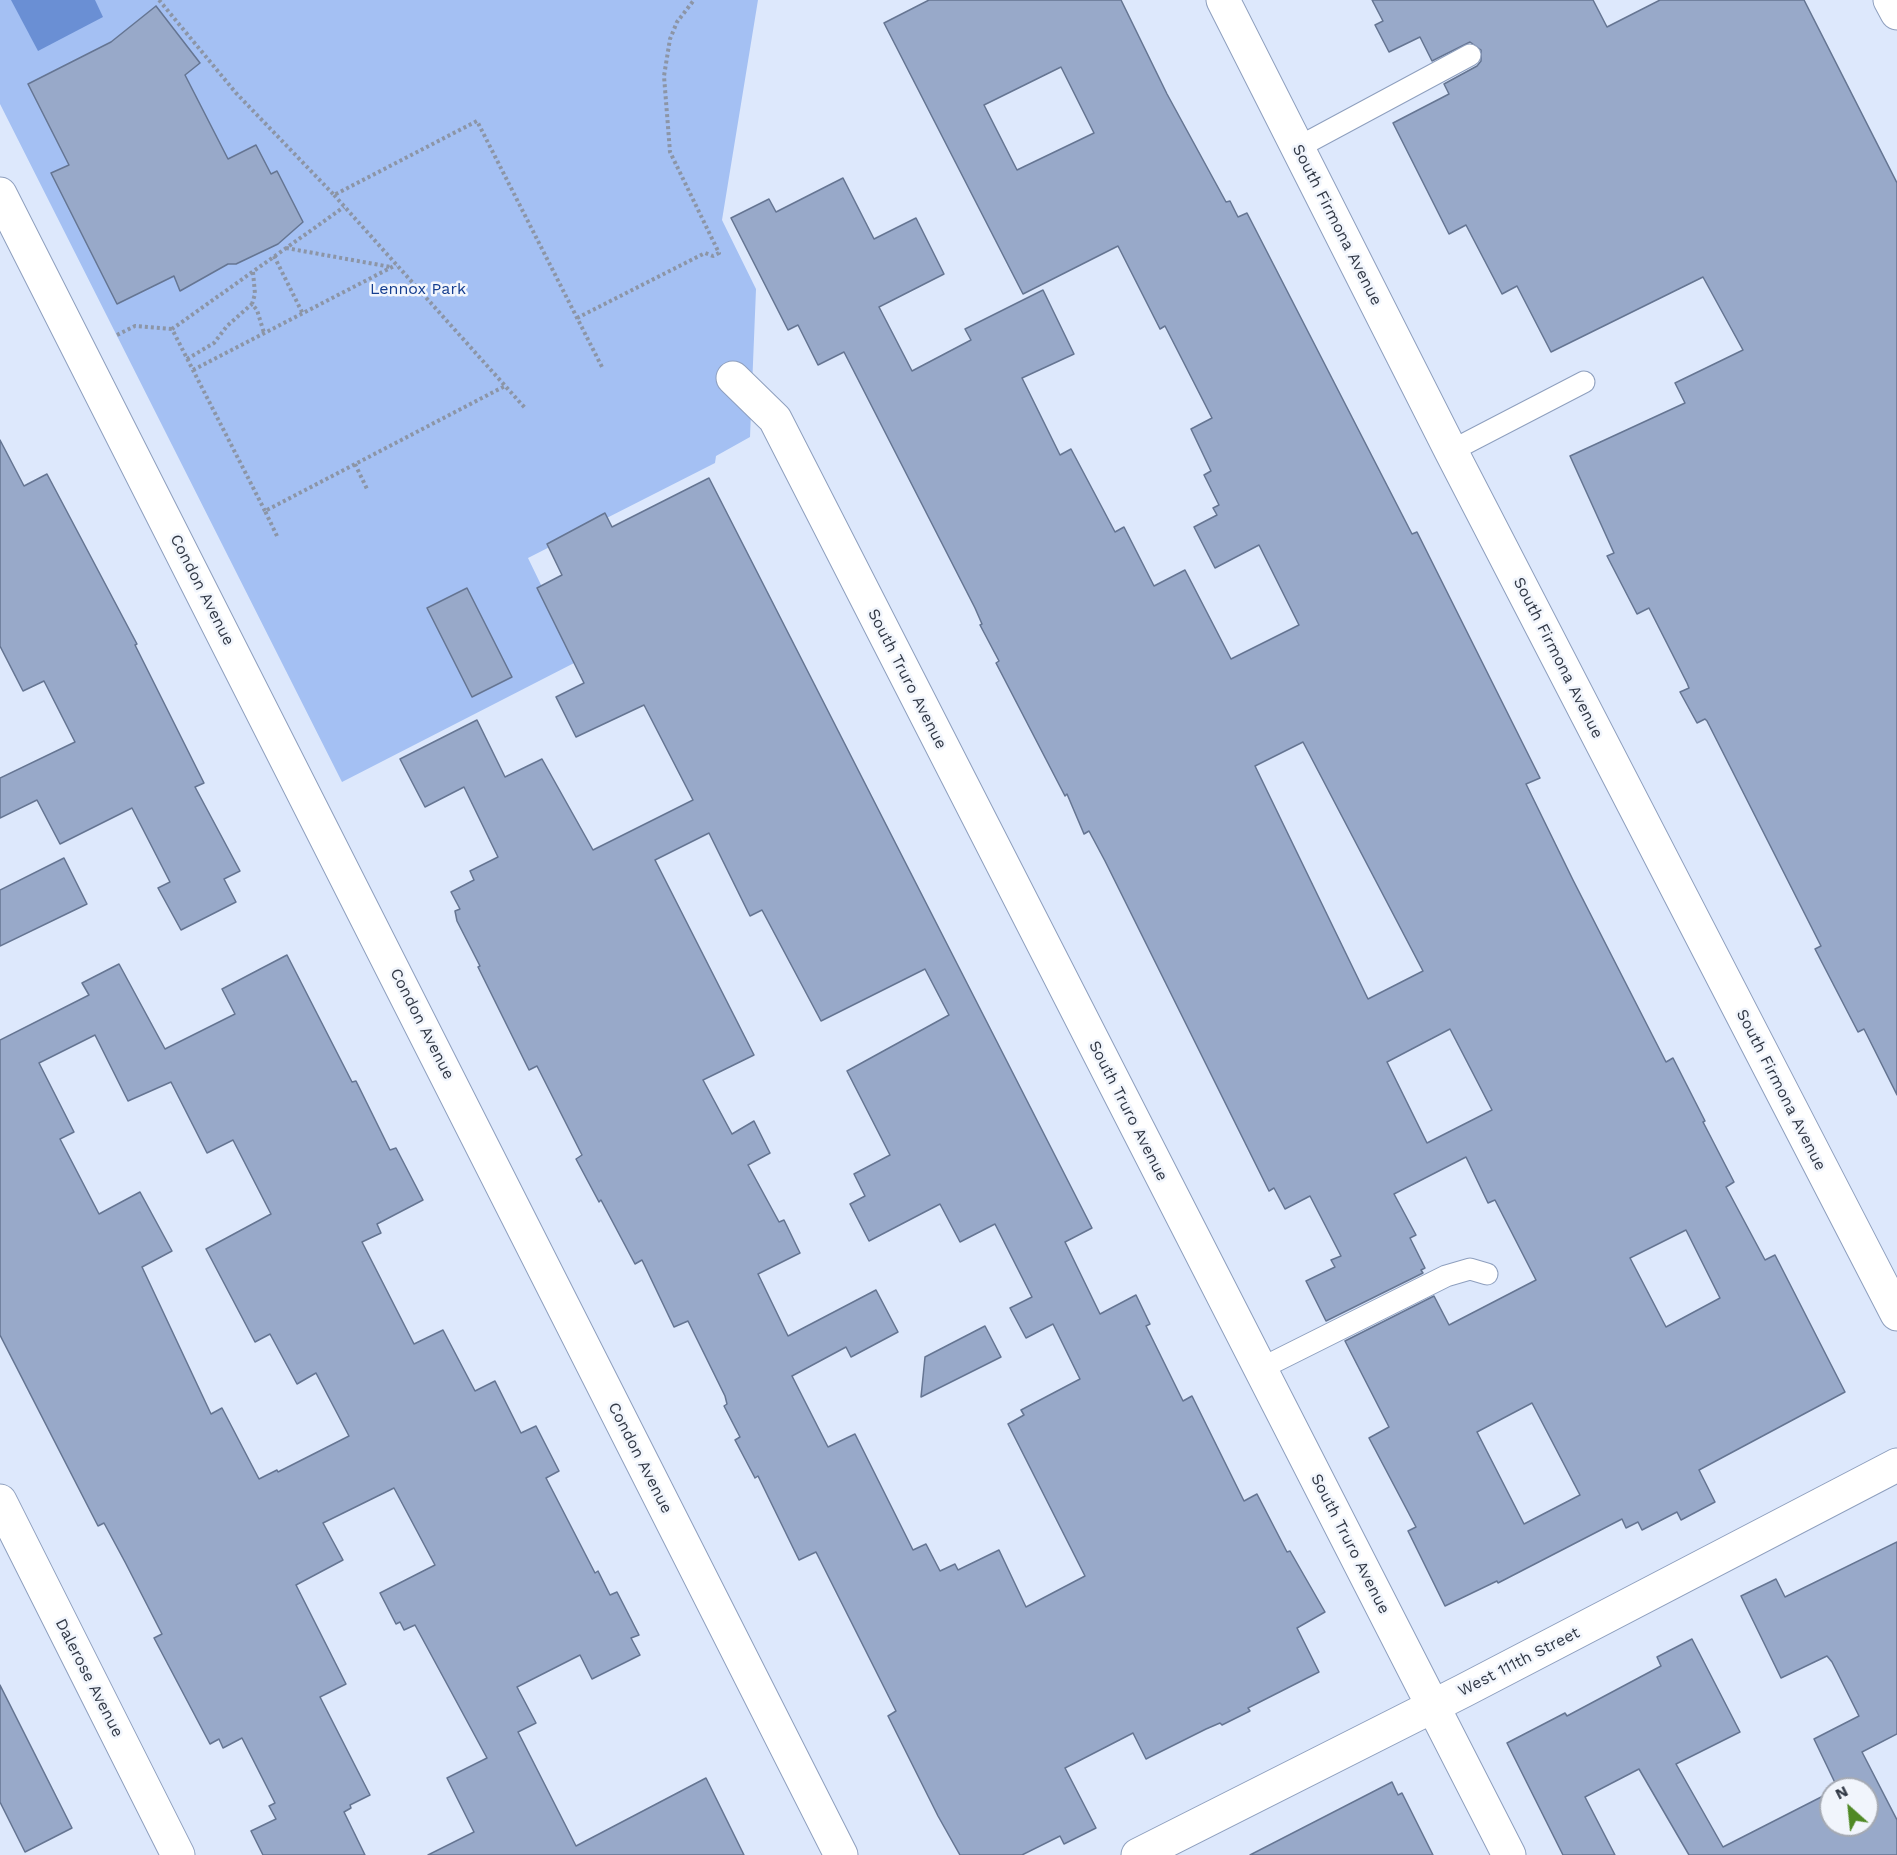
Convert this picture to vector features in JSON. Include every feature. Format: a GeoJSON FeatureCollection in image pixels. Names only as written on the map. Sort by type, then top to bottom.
{"type":"FeatureCollection","features":[{"type":"Feature","properties":{"kind":"street","name":"South Firmona Avenue"},"geometry":{"type":"LineString","coordinates":[[1223,0],[1451,451],[1897,1314]]}},
{"type":"Feature","properties":{"kind":"street"},"geometry":{"type":"LineString","coordinates":[[1890,0],[1897,13]]}},
{"type":"Feature","properties":{"kind":"street","name":"Condon Avenue"},"geometry":{"type":"LineString","coordinates":[[0,194],[841,1855]]}},
{"type":"Feature","properties":{"kind":"street","name":"South Truro Avenue"},"geometry":{"type":"LineString","coordinates":[[733,378],[775,419],[1509,1855]]}},
{"type":"Feature","properties":{"kind":"street","name":"West 111th Street"},"geometry":{"type":"LineString","coordinates":[[1138,1855],[1433,1706],[1897,1465]]}},
{"type":"Feature","properties":{"kind":"street","name":"Dalerose Avenue"},"geometry":{"type":"LineString","coordinates":[[0,1501],[178,1855]]}},
{"type":"Feature","properties":{"kind":"lane"},"geometry":{"type":"LineString","coordinates":[[1298,148],[1470,55]]}},
{"type":"Feature","properties":{"kind":"lane"},"geometry":{"type":"LineString","coordinates":[[1451,451],[1584,382]]}},
{"type":"Feature","properties":{"kind":"lane"},"geometry":{"type":"LineString","coordinates":[[1260,1369],[1446,1276],[1470,1269],[1487,1274]]}},
{"type":"Feature","properties":{"kind":"path"},"geometry":{"type":"LineString","coordinates":[[159,0],[236,93],[334,195],[394,266],[525,408]]}},
{"type":"Feature","properties":{"kind":"path"},"geometry":{"type":"LineString","coordinates":[[577,318],[705,253],[714,256],[719,253],[670,152],[664,76],[670,39],[677,22],[694,0]]}},
{"type":"Feature","properties":{"kind":"path"},"geometry":{"type":"LineString","coordinates":[[334,195],[477,121],[603,369]]}},
{"type":"Feature","properties":{"kind":"path"},"geometry":{"type":"LineString","coordinates":[[117,335],[135,326],[172,329],[344,207]]}},
{"type":"Feature","properties":{"kind":"path"},"geometry":{"type":"LineString","coordinates":[[285,248],[394,266]]}},
{"type":"Feature","properties":{"kind":"path"},"geometry":{"type":"LineString","coordinates":[[274,256],[303,314]]}},
{"type":"Feature","properties":{"kind":"path"},"geometry":{"type":"LineString","coordinates":[[193,370],[394,266]]}},
{"type":"Feature","properties":{"kind":"path"},"geometry":{"type":"LineString","coordinates":[[187,358],[214,343],[227,326],[252,304],[255,294],[253,271]]}},
{"type":"Feature","properties":{"kind":"path"},"geometry":{"type":"LineString","coordinates":[[252,304],[257,310],[264,333]]}},
{"type":"Feature","properties":{"kind":"path"},"geometry":{"type":"LineString","coordinates":[[172,329],[277,536]]}},
{"type":"Feature","properties":{"kind":"path"},"geometry":{"type":"LineString","coordinates":[[264,511],[505,386]]}},
{"type":"Feature","properties":{"kind":"path"},"geometry":{"type":"LineString","coordinates":[[355,464],[367,489]]}},
{"type":"Feature","properties":{"kind":"green space","name":"Lennox Park"},"geometry":{"type":"Polygon","coordinates":[[[0,0],[758,0],[722,220],[756,289],[750,437],[716,456],[715,463],[528,558],[578,661],[342,782],[0,104],[0,0]]]}},
{"type":"Feature","properties":{"kind":"shaded area"},"geometry":{"type":"Polygon","coordinates":[[[11,0],[95,0],[103,17],[38,51],[11,0]]]}},
{"type":"Feature","properties":{"kind":"building"},"geometry":{"type":"Polygon","coordinates":[[[929,0],[1121,0],[1167,94],[1226,202],[1230,201],[1238,217],[1247,213],[1412,534],[1417,532],[1540,778],[1526,784],[1666,1062],[1673,1058],[1705,1121],[1703,1122],[1734,1182],[1726,1187],[1765,1260],[1775,1255],[1845,1392],[1699,1470],[1715,1502],[1681,1520],[1677,1512],[1642,1530],[1638,1522],[1626,1528],[1622,1519],[1498,1583],[1497,1581],[1445,1606],[1408,1531],[1416,1527],[1369,1438],[1389,1427],[1345,1341],[1434,1296],[1449,1325],[1536,1280],[1495,1200],[1488,1203],[1466,1157],[1394,1194],[1416,1235],[1410,1238],[1425,1268],[1421,1270],[1423,1273],[1326,1321],[1306,1281],[1335,1267],[1331,1260],[1341,1256],[1310,1196],[1285,1209],[1274,1188],[1269,1191],[1105,861],[1089,831],[1084,834],[1067,794],[1065,796],[996,663],[999,661],[980,625],[982,624],[975,608],[844,352],[818,365],[798,325],[788,330],[731,218],[769,199],[776,212],[843,178],[874,239],[916,218],[944,274],[879,307],[912,371],[971,340],[965,329],[1043,290],[1074,354],[1022,378],[1060,455],[1071,449],[1115,532],[1124,527],[1154,586],[1185,570],[1231,659],[1299,625],[1259,545],[1215,568],[1194,527],[1217,515],[1213,508],[1219,505],[1204,475],[1211,471],[1191,429],[1212,418],[1165,326],[1160,329],[1118,246],[1023,294],[884,23],[929,0]],[[1061,67],[984,105],[1017,170],[1094,133],[1061,67]],[[1303,742],[1255,766],[1368,999],[1423,971],[1303,742]],[[1450,1029],[1387,1062],[1427,1143],[1492,1110],[1450,1029]],[[1686,1230],[1630,1258],[1666,1327],[1720,1298],[1686,1230]],[[1532,1403],[1477,1432],[1524,1524],[1580,1495],[1532,1403]]]}},
{"type":"Feature","properties":{"kind":"building"},"geometry":{"type":"Polygon","coordinates":[[[1372,0],[1593,0],[1607,27],[1660,0],[1804,0],[1897,183],[1897,1095],[1864,1029],[1858,1032],[1815,949],[1821,946],[1707,721],[1705,719],[1697,723],[1680,692],[1689,688],[1649,608],[1637,614],[1607,556],[1614,553],[1570,456],[1685,403],[1675,383],[1743,350],[1703,277],[1551,352],[1517,286],[1502,294],[1466,225],[1449,234],[1393,123],[1449,94],[1444,84],[1477,66],[1481,61],[1481,50],[1470,42],[1432,61],[1420,37],[1389,52],[1375,25],[1383,21],[1372,0]]]}},
{"type":"Feature","properties":{"kind":"building"},"geometry":{"type":"Polygon","coordinates":[[[156,6],[200,63],[185,75],[228,159],[256,145],[271,174],[277,171],[303,222],[278,244],[236,264],[228,264],[180,291],[174,276],[117,304],[51,173],[69,165],[28,84],[111,42],[156,6]]]}},
{"type":"Feature","properties":{"kind":"building"},"geometry":{"type":"Polygon","coordinates":[[[0,440],[24,486],[47,474],[137,644],[135,645],[204,783],[195,787],[240,871],[224,879],[236,902],[181,930],[158,888],[170,882],[132,808],[60,844],[37,800],[0,818],[0,778],[75,742],[44,681],[23,691],[0,646],[0,440]]]}},
{"type":"Feature","properties":{"kind":"building"},"geometry":{"type":"Polygon","coordinates":[[[709,478],[1092,1228],[1065,1242],[1100,1314],[1136,1295],[1150,1324],[1146,1326],[1183,1401],[1192,1396],[1244,1501],[1257,1494],[1287,1552],[1290,1551],[1325,1612],[1297,1628],[1319,1672],[1248,1708],[1250,1711],[1222,1725],[1220,1723],[1206,1729],[1146,1759],[1133,1733],[1065,1768],[1096,1828],[1064,1844],[1060,1836],[1022,1855],[960,1855],[888,1716],[896,1711],[816,1552],[799,1560],[758,1476],[755,1478],[735,1440],[740,1437],[724,1406],[727,1404],[725,1396],[688,1321],[674,1327],[642,1260],[635,1264],[576,1159],[582,1155],[537,1066],[529,1070],[478,967],[480,966],[457,921],[455,911],[460,909],[451,892],[474,880],[470,871],[498,857],[464,787],[425,807],[400,759],[477,720],[505,777],[542,759],[593,850],[693,800],[644,705],[576,737],[556,697],[584,683],[537,588],[562,575],[547,544],[605,513],[612,527],[709,478]],[[709,833],[655,860],[754,1055],[703,1080],[732,1134],[754,1121],[770,1153],[748,1165],[779,1222],[784,1220],[800,1253],[758,1274],[788,1336],[876,1290],[898,1332],[851,1357],[846,1347],[792,1376],[828,1447],[855,1434],[913,1550],[926,1544],[940,1571],[955,1564],[958,1570],[999,1550],[1026,1607],[1085,1576],[1008,1424],[1024,1415],[1021,1410],[1080,1379],[1053,1324],[1026,1338],[1010,1308],[1032,1297],[995,1224],[960,1242],[940,1204],[869,1241],[850,1204],[865,1196],[854,1174],[890,1155],[847,1071],[949,1015],[925,969],[821,1021],[762,910],[750,916],[709,833]]]}},
{"type":"Feature","properties":{"kind":"building"},"geometry":{"type":"Polygon","coordinates":[[[467,588],[512,677],[472,697],[427,608],[467,588]]]}},
{"type":"Feature","properties":{"kind":"building"},"geometry":{"type":"Polygon","coordinates":[[[64,858],[87,904],[0,946],[0,890],[64,858]]]}},
{"type":"Feature","properties":{"kind":"building"},"geometry":{"type":"Polygon","coordinates":[[[287,955],[352,1082],[356,1081],[390,1150],[396,1148],[423,1200],[377,1224],[381,1233],[362,1242],[414,1344],[443,1330],[475,1391],[495,1381],[521,1433],[536,1426],[559,1471],[546,1478],[595,1573],[598,1571],[610,1595],[617,1592],[639,1635],[631,1638],[640,1655],[592,1679],[580,1655],[517,1687],[536,1723],[518,1732],[576,1846],[706,1778],[744,1855],[428,1855],[474,1832],[447,1778],[487,1758],[415,1625],[404,1630],[400,1622],[396,1624],[380,1593],[435,1565],[394,1488],[323,1523],[343,1560],[296,1585],[346,1684],[320,1697],[370,1795],[350,1805],[351,1808],[344,1812],[365,1855],[263,1855],[251,1831],[276,1819],[269,1806],[275,1803],[242,1738],[223,1748],[219,1739],[210,1744],[154,1638],[162,1634],[104,1523],[98,1526],[0,1335],[0,1040],[89,995],[82,983],[119,964],[165,1049],[235,1014],[222,989],[287,955]],[[95,1035],[39,1063],[74,1132],[60,1139],[99,1214],[140,1192],[172,1251],[142,1267],[211,1414],[222,1408],[259,1479],[277,1470],[278,1472],[349,1436],[316,1373],[297,1384],[270,1334],[255,1342],[206,1249],[271,1214],[233,1140],[207,1153],[171,1082],[128,1101],[95,1035]]]}},
{"type":"Feature","properties":{"kind":"building"},"geometry":{"type":"Polygon","coordinates":[[[985,1326],[1001,1357],[921,1397],[925,1357],[985,1326]]]}},
{"type":"Feature","properties":{"kind":"building"},"geometry":{"type":"Polygon","coordinates":[[[1897,1542],[1897,1734],[1862,1752],[1875,1777],[1832,1777],[1814,1739],[1859,1716],[1832,1662],[1827,1656],[1781,1678],[1741,1596],[1776,1579],[1785,1597],[1897,1542]]]}},
{"type":"Feature","properties":{"kind":"building"},"geometry":{"type":"Polygon","coordinates":[[[1692,1639],[1740,1732],[1676,1764],[1723,1847],[1819,1798],[1819,1837],[1879,1837],[1879,1785],[1897,1820],[1897,1855],[1689,1855],[1639,1769],[1585,1797],[1615,1855],[1563,1855],[1507,1743],[1565,1713],[1567,1716],[1661,1666],[1657,1657],[1692,1639]]]}},
{"type":"Feature","properties":{"kind":"building"},"geometry":{"type":"Polygon","coordinates":[[[0,1685],[72,1828],[25,1852],[0,1802],[0,1685]]]}},
{"type":"Feature","properties":{"kind":"building"},"geometry":{"type":"Polygon","coordinates":[[[1392,1782],[1398,1795],[1402,1793],[1433,1855],[1250,1855],[1392,1782]]]}}]}
